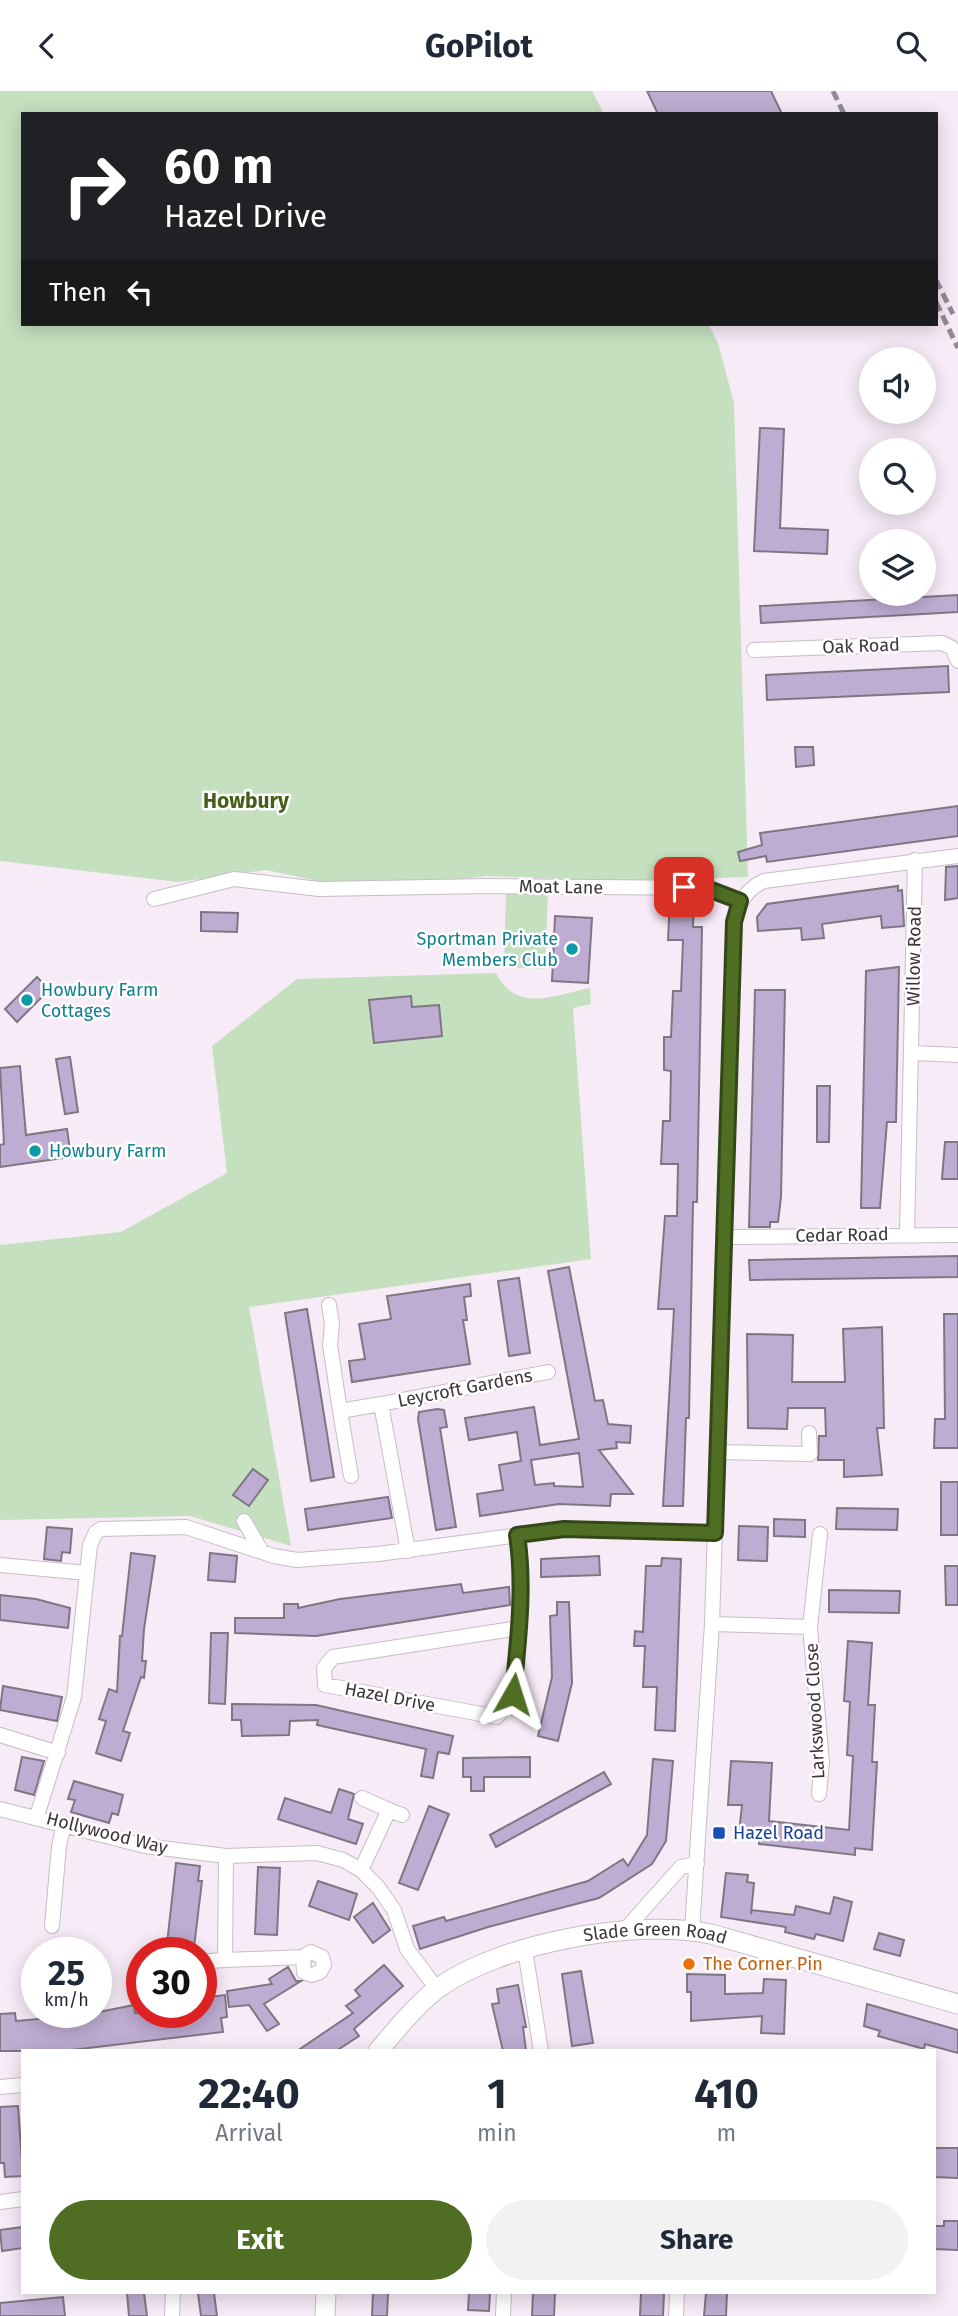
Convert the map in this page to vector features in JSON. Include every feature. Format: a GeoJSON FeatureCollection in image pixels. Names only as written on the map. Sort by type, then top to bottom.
{"type":"FeatureCollection","features":[{"type":"Feature","properties":{"kind":"street","name":"Oak Road"},"geometry":{"type":"LineString","coordinates":[[754,650],[942,643],[952,648],[958,661]]}},
{"type":"Feature","properties":{"kind":"street"},"geometry":{"type":"LineString","coordinates":[[692,1930],[712,1624],[734,922],[740,901],[755,885],[764,881],[958,856]]}},
{"type":"Feature","properties":{"kind":"street","name":"Willow Road"},"geometry":{"type":"LineString","coordinates":[[907,1234],[913,1053],[915,860]]}},
{"type":"Feature","properties":{"kind":"street","name":"Moat Lane"},"geometry":{"type":"LineString","coordinates":[[154,899],[234,879],[319,888],[684,887],[706,888],[740,901]]}},
{"type":"Feature","properties":{"kind":"street"},"geometry":{"type":"LineString","coordinates":[[913,1053],[958,1055]]}},
{"type":"Feature","properties":{"kind":"street","name":"Cedar Road"},"geometry":{"type":"LineString","coordinates":[[725,1237],[958,1235]]}},
{"type":"Feature","properties":{"kind":"street"},"geometry":{"type":"LineString","coordinates":[[329,1305],[332,1326],[330,1345],[351,1476]]}},
{"type":"Feature","properties":{"kind":"street","name":"Leycroft Gardens"},"geometry":{"type":"LineString","coordinates":[[340,1411],[548,1372]]}},
{"type":"Feature","properties":{"kind":"street","name":"Leycroft Gardens"},"geometry":{"type":"LineString","coordinates":[[382,1404],[408,1551]]}},
{"type":"Feature","properties":{"kind":"street"},"geometry":{"type":"LineString","coordinates":[[719,1452],[810,1454],[809,1433]]}},
{"type":"Feature","properties":{"kind":"street"},"geometry":{"type":"LineString","coordinates":[[244,1521],[262,1552]]}},
{"type":"Feature","properties":{"kind":"street"},"geometry":{"type":"LineString","coordinates":[[37,1816],[73,1703],[87,1573],[92,1540],[96,1532],[105,1529],[186,1527],[262,1552],[297,1560],[408,1551],[564,1529],[715,1533]]}},
{"type":"Feature","properties":{"kind":"street","name":"Larkswood Close"},"geometry":{"type":"LineString","coordinates":[[819,1794],[821,1762],[810,1627],[820,1534]]}},
{"type":"Feature","properties":{"kind":"street","name":"Hazel Drive"},"geometry":{"type":"LineString","coordinates":[[517,1535],[520,1556],[520,1628],[513,1694],[497,1717],[325,1685],[324,1668],[333,1657],[520,1628]]}},
{"type":"Feature","properties":{"kind":"street"},"geometry":{"type":"LineString","coordinates":[[0,1565],[87,1573]]}},
{"type":"Feature","properties":{"kind":"street","name":"Larkswood Close"},"geometry":{"type":"LineString","coordinates":[[712,1624],[810,1627]]}},
{"type":"Feature","properties":{"kind":"street"},"geometry":{"type":"LineString","coordinates":[[0,1735],[58,1753]]}},
{"type":"Feature","properties":{"kind":"street"},"geometry":{"type":"LineString","coordinates":[[361,1870],[396,1812],[362,1798]]}},
{"type":"Feature","properties":{"kind":"street","name":"Hollywood Way"},"geometry":{"type":"LineString","coordinates":[[0,1808],[145,1846],[226,1856],[293,1851],[317,1853],[343,1860],[361,1870],[394,1910],[407,1949],[437,1989]]}},
{"type":"Feature","properties":{"kind":"street"},"geometry":{"type":"LineString","coordinates":[[52,1926],[59,1846],[64,1824]]}},
{"type":"Feature","properties":{"kind":"street"},"geometry":{"type":"LineString","coordinates":[[225,1960],[226,1856]]}},
{"type":"Feature","properties":{"kind":"street"},"geometry":{"type":"LineString","coordinates":[[624,1931],[681,1867],[697,1864]]}},
{"type":"Feature","properties":{"kind":"street","name":"Slade Green Road"},"geometry":{"type":"LineString","coordinates":[[380,2049],[437,1989],[470,1970],[524,1950],[565,1939],[661,1927],[692,1930],[958,2004]]}},
{"type":"Feature","properties":{"kind":"street"},"geometry":{"type":"LineString","coordinates":[[524,1950],[541,2049]]}},
{"type":"Feature","properties":{"kind":"street"},"geometry":{"type":"LineString","coordinates":[[217,1961],[303,1958]]}},
{"type":"Feature","properties":{"kind":"street"},"geometry":{"type":"LineString","coordinates":[[0,2087],[21,2085]]}},
{"type":"Feature","properties":{"kind":"street"},"geometry":{"type":"LineString","coordinates":[[0,2202],[21,2199]]}},
{"type":"Feature","properties":{"kind":"street"},"geometry":{"type":"LineString","coordinates":[[172,2316],[173,2294]]}},
{"type":"Feature","properties":{"kind":"street"},"geometry":{"type":"LineString","coordinates":[[326,2294],[326,2316]]}},
{"type":"Feature","properties":{"kind":"street"},"geometry":{"type":"LineString","coordinates":[[503,2316],[504,2294]]}},
{"type":"Feature","properties":{"kind":"street"},"geometry":{"type":"LineString","coordinates":[[676,2316],[677,2294]]}},
{"type":"Feature","properties":{"kind":"green space"},"geometry":{"type":"Polygon","coordinates":[[[0,91],[592,91],[603,112],[21,112],[21,326],[709,326],[718,343],[734,403],[748,877],[608,881],[487,876],[430,883],[328,883],[266,870],[178,882],[0,861],[0,91]]]}},
{"type":"Feature","properties":{"kind":"green space"},"geometry":{"type":"Polygon","coordinates":[[[506,892],[548,893],[545,969],[504,967],[506,892]]]}},
{"type":"Feature","properties":{"kind":"green space"},"geometry":{"type":"Polygon","coordinates":[[[496,973],[514,994],[525,998],[550,997],[590,988],[591,1004],[573,1008],[591,1259],[249,1307],[291,1546],[190,1516],[0,1520],[0,1245],[121,1232],[227,1173],[212,1046],[297,979],[496,973]]]}},
{"type":"Feature","properties":{"kind":"building"},"geometry":{"type":"Polygon","coordinates":[[[647,91],[771,91],[781,112],[657,112],[647,91]]]}},
{"type":"Feature","properties":{"kind":"building"},"geometry":{"type":"Polygon","coordinates":[[[760,428],[784,429],[780,528],[828,530],[827,554],[754,551],[760,428]]]}},
{"type":"Feature","properties":{"kind":"building"},"geometry":{"type":"Polygon","coordinates":[[[958,595],[958,612],[761,623],[760,606],[859,600],[859,606],[936,606],[936,596],[958,595]]]}},
{"type":"Feature","properties":{"kind":"building"},"geometry":{"type":"Polygon","coordinates":[[[948,666],[949,692],[767,700],[766,675],[948,666]]]}},
{"type":"Feature","properties":{"kind":"building"},"geometry":{"type":"Polygon","coordinates":[[[795,747],[813,747],[814,765],[796,767],[795,747]]]}},
{"type":"Feature","properties":{"kind":"building"},"geometry":{"type":"Polygon","coordinates":[[[958,806],[958,836],[767,862],[766,856],[740,861],[738,852],[762,845],[760,833],[958,806]]]}},
{"type":"Feature","properties":{"kind":"building"},"geometry":{"type":"Polygon","coordinates":[[[958,866],[958,898],[945,900],[946,867],[958,866]]]}},
{"type":"Feature","properties":{"kind":"building"},"geometry":{"type":"Polygon","coordinates":[[[898,886],[898,891],[902,890],[904,926],[882,928],[881,916],[822,924],[824,938],[802,940],[801,928],[758,931],[757,917],[767,904],[898,886]]]}},
{"type":"Feature","properties":{"kind":"building"},"geometry":{"type":"Polygon","coordinates":[[[670,897],[689,897],[689,902],[694,902],[693,927],[702,927],[697,1202],[693,1202],[689,1418],[686,1418],[683,1506],[663,1506],[674,1309],[658,1309],[665,1216],[677,1216],[678,1164],[661,1164],[663,1121],[670,1121],[671,1071],[664,1070],[664,1037],[671,1037],[673,991],[681,991],[683,940],[668,940],[670,897]]]}},
{"type":"Feature","properties":{"kind":"building"},"geometry":{"type":"Polygon","coordinates":[[[201,912],[238,913],[237,932],[201,931],[201,912]]]}},
{"type":"Feature","properties":{"kind":"building","name":"Sportman Private Members Club"},"geometry":{"type":"Polygon","coordinates":[[[555,916],[592,918],[588,983],[552,981],[555,916]]]}},
{"type":"Feature","properties":{"kind":"building"},"geometry":{"type":"Polygon","coordinates":[[[899,967],[896,1122],[887,1122],[880,1208],[861,1208],[866,971],[899,967]]]}},
{"type":"Feature","properties":{"kind":"building","name":"Howbury Farm Cottages"},"geometry":{"type":"Polygon","coordinates":[[[37,977],[49,990],[17,1022],[5,1009],[37,977]]]}},
{"type":"Feature","properties":{"kind":"building"},"geometry":{"type":"Polygon","coordinates":[[[755,990],[785,990],[781,1197],[778,1222],[770,1222],[770,1227],[749,1227],[755,990]]]}},
{"type":"Feature","properties":{"kind":"building"},"geometry":{"type":"Polygon","coordinates":[[[411,996],[412,1007],[439,1005],[442,1036],[374,1043],[369,1000],[411,996]]]}},
{"type":"Feature","properties":{"kind":"building"},"geometry":{"type":"Polygon","coordinates":[[[70,1057],[78,1112],[65,1114],[56,1059],[70,1057]]]}},
{"type":"Feature","properties":{"kind":"building"},"geometry":{"type":"Polygon","coordinates":[[[20,1066],[26,1135],[67,1129],[71,1157],[0,1167],[0,1145],[4,1144],[0,1068],[20,1066]]]}},
{"type":"Feature","properties":{"kind":"building"},"geometry":{"type":"Polygon","coordinates":[[[817,1086],[830,1086],[829,1142],[817,1142],[817,1086]]]}},
{"type":"Feature","properties":{"kind":"building"},"geometry":{"type":"Polygon","coordinates":[[[945,1142],[958,1142],[958,1179],[942,1179],[945,1142]]]}},
{"type":"Feature","properties":{"kind":"building"},"geometry":{"type":"Polygon","coordinates":[[[958,1256],[958,1277],[750,1280],[749,1260],[958,1256]]]}},
{"type":"Feature","properties":{"kind":"building"},"geometry":{"type":"Polygon","coordinates":[[[569,1267],[595,1401],[603,1400],[608,1424],[631,1426],[630,1443],[616,1442],[617,1448],[599,1450],[633,1494],[611,1494],[610,1506],[559,1504],[480,1516],[477,1494],[503,1490],[499,1465],[521,1461],[517,1432],[469,1440],[465,1418],[534,1407],[540,1445],[579,1439],[548,1271],[569,1267]],[[579,1453],[531,1460],[535,1485],[554,1483],[554,1486],[583,1487],[579,1453]]]}},
{"type":"Feature","properties":{"kind":"building"},"geometry":{"type":"Polygon","coordinates":[[[519,1278],[530,1353],[509,1356],[498,1281],[519,1278]]]}},
{"type":"Feature","properties":{"kind":"building"},"geometry":{"type":"Polygon","coordinates":[[[470,1284],[471,1296],[464,1297],[467,1320],[463,1320],[470,1364],[352,1382],[349,1361],[365,1359],[359,1324],[391,1319],[387,1296],[470,1284]]]}},
{"type":"Feature","properties":{"kind":"building"},"geometry":{"type":"Polygon","coordinates":[[[307,1309],[334,1477],[311,1481],[285,1313],[307,1309]]]}},
{"type":"Feature","properties":{"kind":"building"},"geometry":{"type":"Polygon","coordinates":[[[944,1314],[958,1314],[958,1448],[934,1448],[935,1419],[945,1419],[944,1314]]]}},
{"type":"Feature","properties":{"kind":"building"},"geometry":{"type":"Polygon","coordinates":[[[882,1327],[884,1428],[877,1428],[882,1475],[844,1477],[844,1460],[818,1460],[819,1436],[826,1436],[825,1408],[788,1408],[787,1429],[748,1428],[747,1334],[793,1335],[792,1382],[845,1382],[843,1329],[882,1327]]]}},
{"type":"Feature","properties":{"kind":"building"},"geometry":{"type":"Polygon","coordinates":[[[444,1410],[447,1427],[440,1428],[456,1527],[436,1530],[418,1419],[419,1412],[444,1410]]]}},
{"type":"Feature","properties":{"kind":"building"},"geometry":{"type":"Polygon","coordinates":[[[253,1469],[268,1480],[249,1506],[233,1495],[253,1469]]]}},
{"type":"Feature","properties":{"kind":"building"},"geometry":{"type":"Polygon","coordinates":[[[941,1482],[958,1482],[958,1535],[941,1535],[941,1482]]]}},
{"type":"Feature","properties":{"kind":"building"},"geometry":{"type":"Polygon","coordinates":[[[388,1497],[392,1518],[308,1530],[305,1509],[388,1497]]]}},
{"type":"Feature","properties":{"kind":"building"},"geometry":{"type":"Polygon","coordinates":[[[837,1508],[898,1509],[897,1530],[836,1529],[837,1508]]]}},
{"type":"Feature","properties":{"kind":"building"},"geometry":{"type":"Polygon","coordinates":[[[774,1519],[805,1520],[805,1537],[774,1536],[774,1519]]]}},
{"type":"Feature","properties":{"kind":"building"},"geometry":{"type":"Polygon","coordinates":[[[739,1526],[768,1527],[767,1561],[738,1560],[739,1526]]]}},
{"type":"Feature","properties":{"kind":"building"},"geometry":{"type":"Polygon","coordinates":[[[47,1527],[72,1529],[70,1553],[62,1552],[61,1561],[44,1559],[47,1527]]]}},
{"type":"Feature","properties":{"kind":"building"},"geometry":{"type":"Polygon","coordinates":[[[131,1553],[155,1556],[144,1629],[144,1678],[141,1677],[123,1731],[130,1733],[121,1761],[96,1753],[106,1721],[99,1719],[109,1689],[117,1692],[120,1636],[131,1553]]]}},
{"type":"Feature","properties":{"kind":"building"},"geometry":{"type":"Polygon","coordinates":[[[210,1553],[237,1556],[235,1582],[208,1580],[210,1553]]]}},
{"type":"Feature","properties":{"kind":"building"},"geometry":{"type":"Polygon","coordinates":[[[599,1556],[600,1575],[541,1577],[541,1559],[599,1556]]]}},
{"type":"Feature","properties":{"kind":"building"},"geometry":{"type":"Polygon","coordinates":[[[662,1558],[681,1559],[675,1731],[655,1730],[657,1687],[643,1687],[645,1646],[634,1646],[635,1631],[643,1632],[646,1566],[661,1566],[662,1558]]]}},
{"type":"Feature","properties":{"kind":"building"},"geometry":{"type":"Polygon","coordinates":[[[945,1566],[958,1566],[958,1605],[946,1605],[945,1566]]]}},
{"type":"Feature","properties":{"kind":"building"},"geometry":{"type":"Polygon","coordinates":[[[461,1584],[463,1593],[509,1587],[510,1605],[316,1636],[235,1633],[235,1618],[284,1618],[284,1604],[298,1604],[298,1608],[340,1599],[461,1584]]]}},
{"type":"Feature","properties":{"kind":"building"},"geometry":{"type":"Polygon","coordinates":[[[829,1590],[900,1591],[899,1613],[829,1612],[829,1590]]]}},
{"type":"Feature","properties":{"kind":"building"},"geometry":{"type":"Polygon","coordinates":[[[0,1595],[36,1599],[70,1608],[68,1628],[0,1620],[0,1595]]]}},
{"type":"Feature","properties":{"kind":"building"},"geometry":{"type":"Polygon","coordinates":[[[557,1602],[569,1602],[572,1683],[558,1741],[538,1736],[552,1677],[550,1616],[557,1615],[557,1602]]]}},
{"type":"Feature","properties":{"kind":"building"},"geometry":{"type":"Polygon","coordinates":[[[211,1633],[228,1633],[225,1704],[209,1703],[211,1633]]]}},
{"type":"Feature","properties":{"kind":"building"},"geometry":{"type":"Polygon","coordinates":[[[848,1641],[872,1643],[868,1705],[875,1705],[872,1762],[877,1762],[872,1850],[855,1848],[855,1855],[759,1844],[759,1835],[739,1833],[742,1805],[728,1805],[731,1761],[772,1763],[769,1821],[849,1830],[853,1756],[847,1755],[850,1702],[844,1701],[848,1641]]]}},
{"type":"Feature","properties":{"kind":"building"},"geometry":{"type":"Polygon","coordinates":[[[3,1686],[62,1697],[57,1721],[0,1710],[3,1686]]]}},
{"type":"Feature","properties":{"kind":"building"},"geometry":{"type":"Polygon","coordinates":[[[232,1704],[316,1705],[453,1736],[449,1754],[438,1752],[433,1778],[421,1776],[426,1749],[317,1725],[318,1720],[290,1721],[289,1735],[242,1736],[241,1720],[232,1720],[232,1704]]]}},
{"type":"Feature","properties":{"kind":"building"},"geometry":{"type":"Polygon","coordinates":[[[22,1757],[44,1761],[34,1795],[15,1790],[22,1757]]]}},
{"type":"Feature","properties":{"kind":"building"},"geometry":{"type":"Polygon","coordinates":[[[530,1757],[530,1777],[484,1777],[484,1791],[471,1791],[471,1777],[463,1777],[463,1758],[530,1757]]]}},
{"type":"Feature","properties":{"kind":"building"},"geometry":{"type":"Polygon","coordinates":[[[653,1759],[673,1761],[666,1841],[652,1864],[599,1898],[488,1927],[420,1949],[413,1926],[444,1917],[446,1921],[588,1881],[623,1859],[628,1866],[647,1835],[653,1759]]]}},
{"type":"Feature","properties":{"kind":"building"},"geometry":{"type":"Polygon","coordinates":[[[604,1772],[611,1784],[496,1847],[490,1835],[604,1772]]]}},
{"type":"Feature","properties":{"kind":"building"},"geometry":{"type":"Polygon","coordinates":[[[74,1781],[123,1795],[118,1815],[112,1813],[109,1823],[71,1812],[75,1800],[68,1799],[74,1781]]]}},
{"type":"Feature","properties":{"kind":"building"},"geometry":{"type":"Polygon","coordinates":[[[339,1789],[354,1794],[348,1819],[363,1824],[356,1844],[278,1819],[285,1798],[331,1813],[339,1789]]]}},
{"type":"Feature","properties":{"kind":"building"},"geometry":{"type":"Polygon","coordinates":[[[429,1806],[449,1814],[418,1890],[399,1883],[429,1806]]]}},
{"type":"Feature","properties":{"kind":"building"},"geometry":{"type":"Polygon","coordinates":[[[176,1863],[200,1866],[198,1881],[202,1881],[195,1937],[168,1937],[176,1863]]]}},
{"type":"Feature","properties":{"kind":"building"},"geometry":{"type":"Polygon","coordinates":[[[258,1867],[280,1868],[277,1935],[255,1934],[258,1867]]]}},
{"type":"Feature","properties":{"kind":"building"},"geometry":{"type":"Polygon","coordinates":[[[726,1873],[748,1875],[747,1882],[754,1883],[751,1914],[752,1910],[794,1915],[796,1906],[830,1914],[834,1897],[852,1902],[843,1941],[816,1934],[814,1939],[785,1932],[786,1927],[721,1917],[726,1873]]]}},
{"type":"Feature","properties":{"kind":"building"},"geometry":{"type":"Polygon","coordinates":[[[318,1881],[357,1894],[349,1920],[309,1906],[318,1881]]]}},
{"type":"Feature","properties":{"kind":"building"},"geometry":{"type":"Polygon","coordinates":[[[373,1903],[390,1930],[373,1943],[354,1917],[373,1903]]]}},
{"type":"Feature","properties":{"kind":"building"},"geometry":{"type":"Polygon","coordinates":[[[879,1933],[904,1940],[900,1956],[874,1949],[879,1933]]]}},
{"type":"Feature","properties":{"kind":"building"},"geometry":{"type":"Polygon","coordinates":[[[384,1965],[403,1986],[354,2029],[359,2036],[339,2049],[300,2049],[353,2013],[346,2006],[360,1996],[355,1990],[384,1965]]]}},
{"type":"Feature","properties":{"kind":"building"},"geometry":{"type":"Polygon","coordinates":[[[288,1967],[296,1981],[301,1981],[264,2004],[279,2024],[267,2031],[249,2005],[229,2007],[227,1991],[272,1984],[269,1979],[288,1967]]]}},
{"type":"Feature","properties":{"kind":"building"},"geometry":{"type":"Polygon","coordinates":[[[581,1971],[593,2043],[572,2046],[562,1974],[581,1971]]]}},
{"type":"Feature","properties":{"kind":"building"},"geometry":{"type":"Polygon","coordinates":[[[687,1974],[725,1975],[725,1994],[763,1993],[764,1979],[786,1980],[784,2034],[761,2033],[762,2016],[691,2021],[691,1992],[687,1992],[687,1974]]]}},
{"type":"Feature","properties":{"kind":"building"},"geometry":{"type":"Polygon","coordinates":[[[518,1985],[526,2027],[523,2027],[526,2049],[503,2049],[492,2004],[499,2003],[497,1989],[518,1985]]]}},
{"type":"Feature","properties":{"kind":"building"},"geometry":{"type":"Polygon","coordinates":[[[225,1995],[227,2017],[221,2018],[223,2032],[80,2049],[0,2051],[0,2014],[15,2013],[16,2021],[21,2021],[21,2028],[112,2028],[112,2009],[126,2007],[126,2028],[217,2028],[217,1996],[225,1995]]]}},
{"type":"Feature","properties":{"kind":"building"},"geometry":{"type":"Polygon","coordinates":[[[867,2004],[958,2030],[958,2053],[925,2044],[924,2049],[878,2036],[880,2031],[864,2026],[867,2004]]]}},
{"type":"Feature","properties":{"kind":"building"},"geometry":{"type":"Polygon","coordinates":[[[18,2106],[21,2176],[5,2177],[4,2163],[0,2163],[0,2107],[18,2106]]]}},
{"type":"Feature","properties":{"kind":"building"},"geometry":{"type":"Polygon","coordinates":[[[936,2148],[958,2148],[958,2178],[936,2177],[936,2148]]]}},
{"type":"Feature","properties":{"kind":"building"},"geometry":{"type":"Polygon","coordinates":[[[944,2221],[958,2221],[958,2250],[936,2249],[936,2226],[944,2226],[944,2221]]]}},
{"type":"Feature","properties":{"kind":"building"},"geometry":{"type":"Polygon","coordinates":[[[21,2227],[21,2248],[2,2251],[0,2230],[21,2227]]]}},
{"type":"Feature","properties":{"kind":"building"},"geometry":{"type":"Polygon","coordinates":[[[127,2294],[144,2294],[147,2316],[129,2316],[127,2294]]]}},
{"type":"Feature","properties":{"kind":"building"},"geometry":{"type":"Polygon","coordinates":[[[198,2294],[214,2294],[217,2316],[201,2316],[198,2294]]]}},
{"type":"Feature","properties":{"kind":"building"},"geometry":{"type":"Polygon","coordinates":[[[373,2294],[388,2294],[387,2316],[372,2316],[373,2294]]]}},
{"type":"Feature","properties":{"kind":"building"},"geometry":{"type":"Polygon","coordinates":[[[469,2294],[490,2294],[489,2311],[468,2310],[469,2294]]]}},
{"type":"Feature","properties":{"kind":"building"},"geometry":{"type":"Polygon","coordinates":[[[533,2294],[555,2294],[554,2316],[532,2316],[533,2294]]]}},
{"type":"Feature","properties":{"kind":"building"},"geometry":{"type":"Polygon","coordinates":[[[641,2294],[664,2294],[663,2316],[640,2316],[641,2294]]]}},
{"type":"Feature","properties":{"kind":"building"},"geometry":{"type":"Polygon","coordinates":[[[706,2294],[727,2294],[726,2316],[704,2316],[706,2294]]]}},
{"type":"Feature","properties":{"kind":"building"},"geometry":{"type":"Polygon","coordinates":[[[63,2297],[65,2316],[0,2316],[0,2303],[63,2297]]]}},
{"type":"Feature","properties":{"kind":"railway"},"geometry":{"type":"LineString","coordinates":[[833,91],[843,112]]}},
{"type":"Feature","properties":{"kind":"railway"},"geometry":{"type":"LineString","coordinates":[[938,284],[953,314]]}},
{"type":"Feature","properties":{"kind":"railway"},"geometry":{"type":"LineString","coordinates":[[938,306],[958,348]]}},
{"type":"Feature","properties":{"kind":"place","name":"Sportman Private Members Club"},"geometry":{"type":"Point","coordinates":[572,949]}},
{"type":"Feature","properties":{"kind":"place","name":"Howbury Farm Cottages"},"geometry":{"type":"Point","coordinates":[27,1000]}},
{"type":"Feature","properties":{"kind":"place","name":"Howbury Farm"},"geometry":{"type":"Point","coordinates":[35,1151]}},
{"type":"Feature","properties":{"kind":"place","name":"Hazel Road"},"geometry":{"type":"Point","coordinates":[719,1833]}},
{"type":"Feature","properties":{"kind":"place","name":"The Corner Pin"},"geometry":{"type":"Point","coordinates":[689,1964]}},
{"type":"Feature","properties":{"kind":"district","name":"Howbury"},"geometry":{"type":"Point","coordinates":[246,801]}},
{"type":"Feature","properties":{"kind":"route"},"geometry":{"type":"LineString","coordinates":[[513,1694],[520,1628],[520,1556],[517,1535],[564,1529],[715,1533],[734,922],[740,901],[706,888],[684,887]]}}]}
